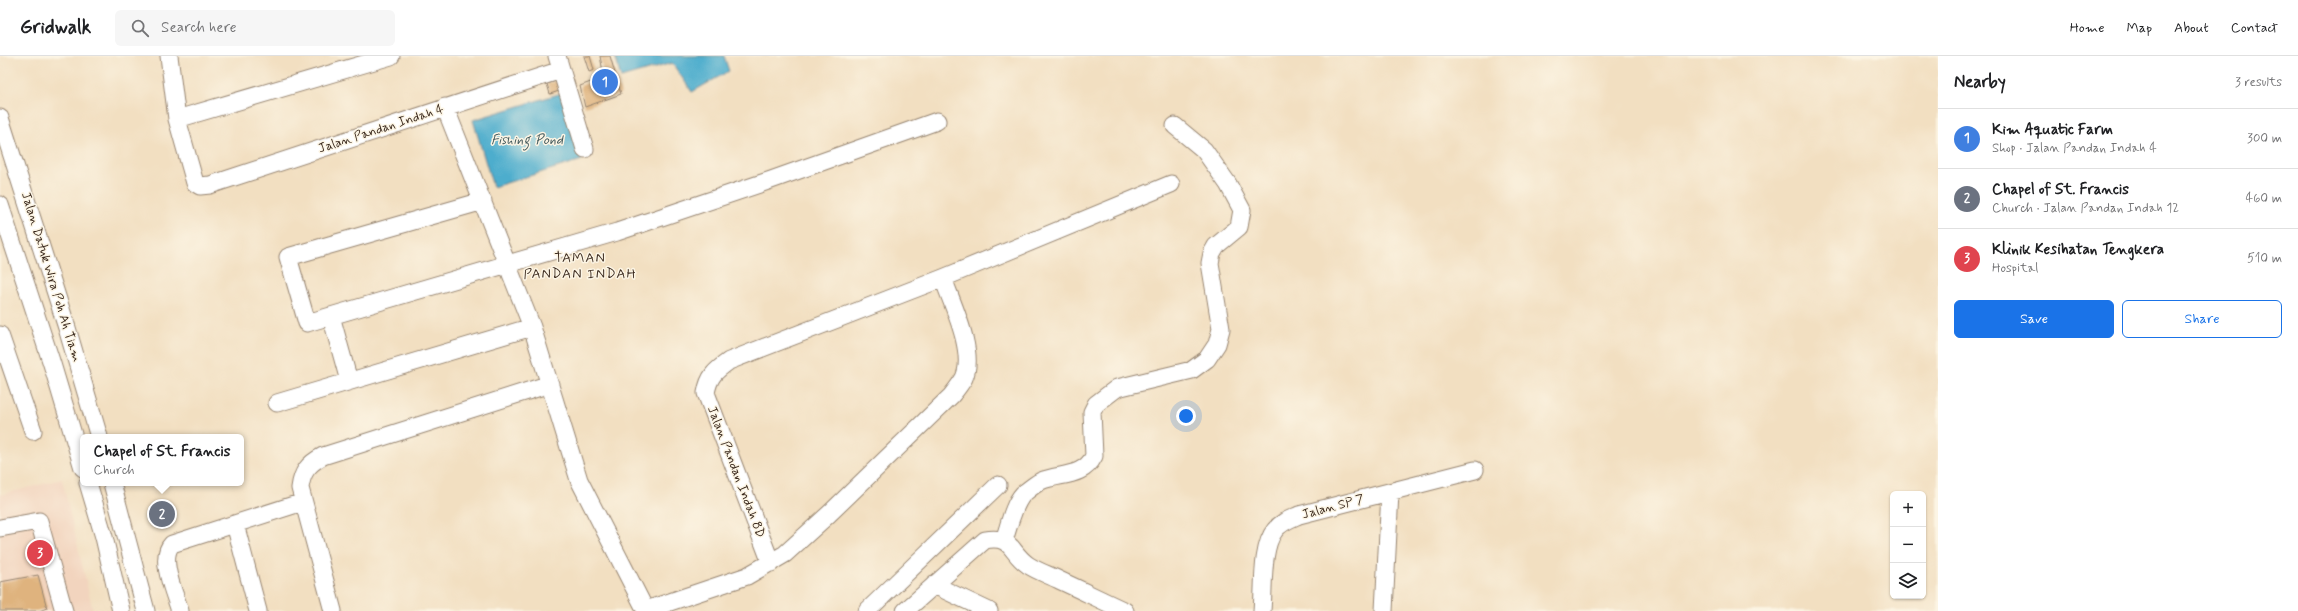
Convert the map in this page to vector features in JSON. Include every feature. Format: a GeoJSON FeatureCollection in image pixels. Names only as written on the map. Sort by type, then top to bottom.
{"type":"FeatureCollection","features":[{"type":"Feature","properties":{"kind":"street"},"geometry":{"type":"LineString","coordinates":[[169,56],[177,119],[390,56]]}},
{"type":"Feature","properties":{"kind":"street"},"geometry":{"type":"LineString","coordinates":[[559,63],[585,150]]}},
{"type":"Feature","properties":{"kind":"street","name":"Jalan Pandan Indah 4"},"geometry":{"type":"LineString","coordinates":[[177,119],[195,183],[200,186],[210,185],[445,107],[559,63]]}},
{"type":"Feature","properties":{"kind":"street"},"geometry":{"type":"LineString","coordinates":[[445,107],[509,265],[532,327],[550,384],[570,459],[579,480],[646,610],[747,576],[785,554],[829,514],[951,396],[964,378],[967,360],[966,344],[943,278],[1171,184]]}},
{"type":"Feature","properties":{"kind":"street","name":"Jalan Datuk Wira Poh Ah Tiam"},"geometry":{"type":"LineString","coordinates":[[0,118],[19,174],[97,434]]}},
{"type":"Feature","properties":{"kind":"street"},"geometry":{"type":"LineString","coordinates":[[483,201],[288,257],[307,323],[509,265],[770,180],[937,120]]}},
{"type":"Feature","properties":{"kind":"street"},"geometry":{"type":"LineString","coordinates":[[1004,540],[1018,502],[1023,495],[1040,481],[1078,472],[1092,462],[1094,456],[1092,412],[1107,394],[1117,388],[1192,370],[1207,359],[1217,344],[1221,329],[1210,263],[1216,246],[1239,226],[1242,210],[1228,184],[1204,150],[1175,126]]}},
{"type":"Feature","properties":{"kind":"street"},"geometry":{"type":"LineString","coordinates":[[0,150],[19,174]]}},
{"type":"Feature","properties":{"kind":"street","name":"Jalan Datuk Wira Poh Ah Tiam"},"geometry":{"type":"LineString","coordinates":[[0,206],[52,364],[80,458]]}},
{"type":"Feature","properties":{"kind":"street","name":"Jalan Pandan Indah 8D"},"geometry":{"type":"LineString","coordinates":[[771,563],[710,405],[706,393],[709,380],[729,361],[943,278]]}},
{"type":"Feature","properties":{"kind":"street"},"geometry":{"type":"LineString","coordinates":[[330,316],[349,382]]}},
{"type":"Feature","properties":{"kind":"street"},"geometry":{"type":"LineString","coordinates":[[277,403],[532,327]]}},
{"type":"Feature","properties":{"kind":"street"},"geometry":{"type":"LineString","coordinates":[[0,335],[33,431]]}},
{"type":"Feature","properties":{"kind":"street"},"geometry":{"type":"LineString","coordinates":[[333,611],[300,488],[306,468],[323,456],[550,384]]}},
{"type":"Feature","properties":{"kind":"street","name":"Jalan SP 7"},"geometry":{"type":"LineString","coordinates":[[1262,611],[1268,540],[1276,529],[1286,521],[1299,515],[1475,470]]}},
{"type":"Feature","properties":{"kind":"street"},"geometry":{"type":"LineString","coordinates":[[867,611],[998,485]]}},
{"type":"Feature","properties":{"kind":"street"},"geometry":{"type":"LineString","coordinates":[[89,486],[104,537],[121,611]]}},
{"type":"Feature","properties":{"kind":"street"},"geometry":{"type":"LineString","coordinates":[[113,486],[146,611]]}},
{"type":"Feature","properties":{"kind":"street"},"geometry":{"type":"LineString","coordinates":[[1384,611],[1390,492]]}},
{"type":"Feature","properties":{"kind":"street"},"geometry":{"type":"LineString","coordinates":[[180,611],[166,564],[167,549],[179,540],[303,502]]}},
{"type":"Feature","properties":{"kind":"street"},"geometry":{"type":"LineString","coordinates":[[0,528],[39,520],[64,611]]}},
{"type":"Feature","properties":{"kind":"street"},"geometry":{"type":"LineString","coordinates":[[235,524],[258,611]]}},
{"type":"Feature","properties":{"kind":"street"},"geometry":{"type":"LineString","coordinates":[[104,537],[125,530]]}},
{"type":"Feature","properties":{"kind":"street"},"geometry":{"type":"LineString","coordinates":[[905,611],[985,540],[996,538],[1004,540],[1030,566],[1125,611]]}},
{"type":"Feature","properties":{"kind":"street"},"geometry":{"type":"LineString","coordinates":[[934,585],[989,611]]}},
{"type":"Feature","properties":{"kind":"shaded area"},"geometry":{"type":"Polygon","coordinates":[[[62,479],[93,611],[0,611],[0,495],[62,479]]]}},
{"type":"Feature","properties":{"kind":"water"},"geometry":{"type":"Polygon","coordinates":[[[615,56],[724,56],[729,71],[692,92],[672,63],[621,78],[615,56]]]}},
{"type":"Feature","properties":{"kind":"water","name":"Fishing Pond"},"geometry":{"type":"Polygon","coordinates":[[[562,93],[582,160],[493,187],[473,120],[562,93]]]}},
{"type":"Feature","properties":{"kind":"building"},"geometry":{"type":"Polygon","coordinates":[[[584,56],[590,56],[594,70],[589,72],[584,56]]]}},
{"type":"Feature","properties":{"kind":"building"},"geometry":{"type":"Polygon","coordinates":[[[600,56],[610,56],[621,94],[585,107],[580,86],[604,77],[600,56]]]}},
{"type":"Feature","properties":{"kind":"building"},"geometry":{"type":"Polygon","coordinates":[[[559,80],[562,90],[550,94],[547,84],[559,80]]]}},
{"type":"Feature","properties":{"kind":"building"},"geometry":{"type":"Polygon","coordinates":[[[38,575],[47,608],[39,611],[0,611],[0,582],[38,575]]]}},
{"type":"Feature","properties":{"kind":"place","name":"Kim Aquatic Farm"},"geometry":{"type":"Point","coordinates":[605,82]}},
{"type":"Feature","properties":{"kind":"place","name":"Chapel of St. Francis"},"geometry":{"type":"Point","coordinates":[162,514]}},
{"type":"Feature","properties":{"kind":"place","name":"Klinik Kesihatan Tengkera"},"geometry":{"type":"Point","coordinates":[40,553]}},
{"type":"Feature","properties":{"kind":"district","name":"TAMAN PANDAN INDAH"},"geometry":{"type":"Point","coordinates":[580,266]}}]}
